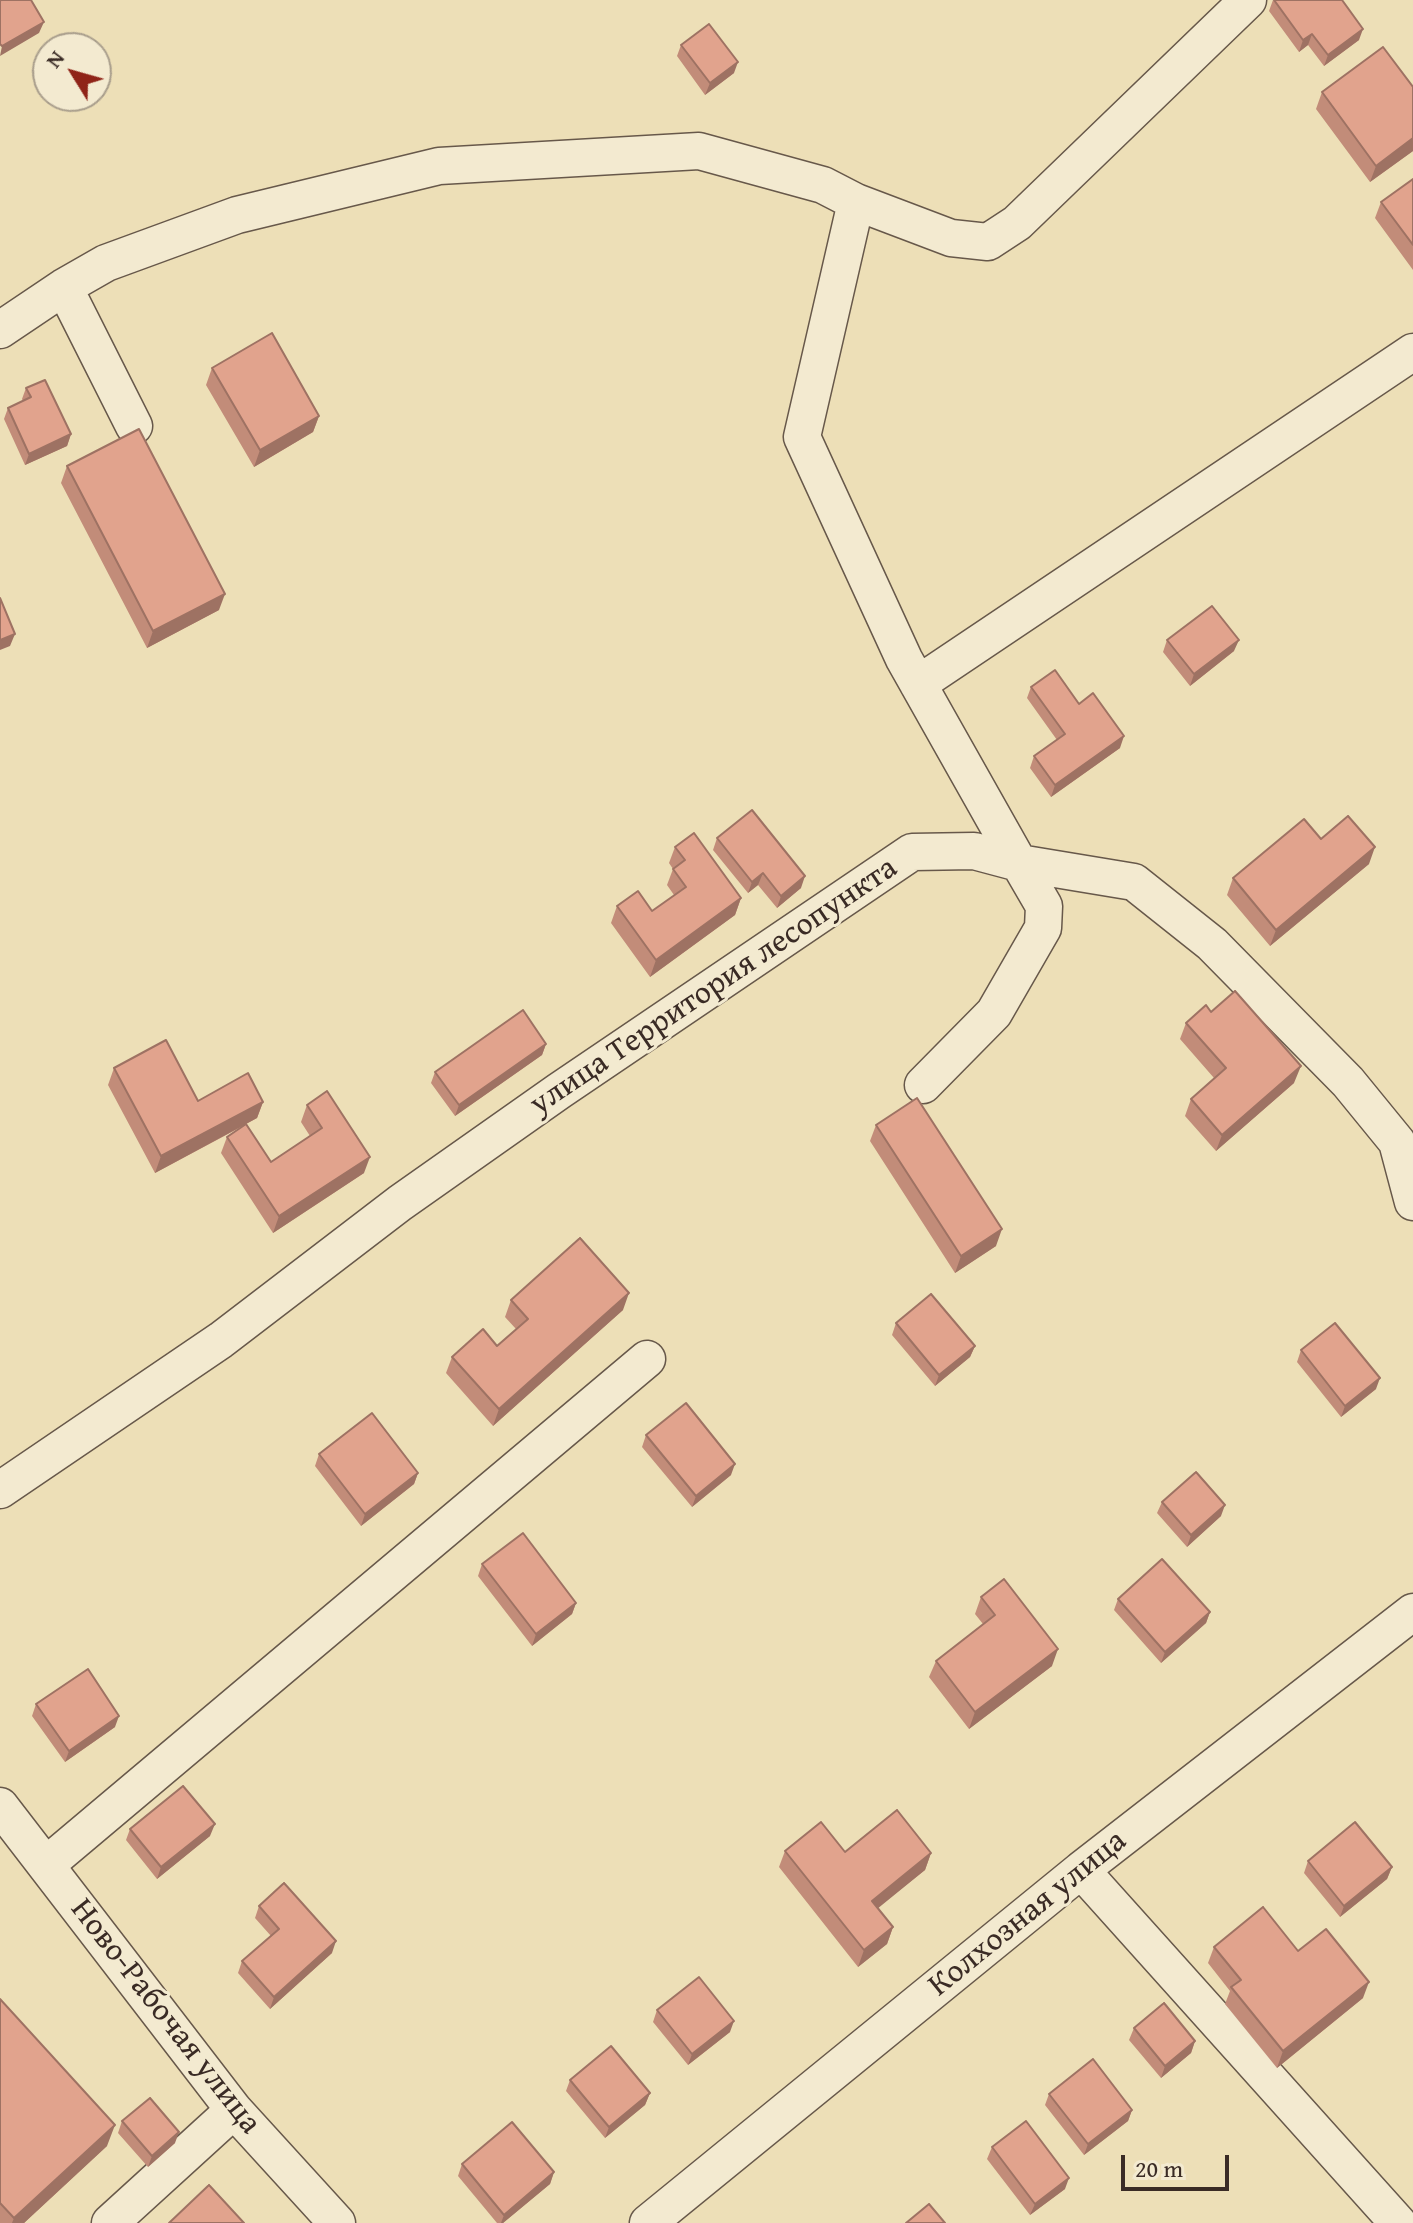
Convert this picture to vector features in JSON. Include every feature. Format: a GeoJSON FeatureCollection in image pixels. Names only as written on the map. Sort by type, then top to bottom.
{"type":"FeatureCollection","features":[{"type":"Feature","properties":{"kind":"street"},"geometry":{"type":"LineString","coordinates":[[0,330],[106,263],[237,215],[439,166],[699,151],[823,185],[856,202],[951,238],[988,242],[1017,223],[1248,0]]}},
{"type":"Feature","properties":{"kind":"street"},"geometry":{"type":"LineString","coordinates":[[856,202],[802,437],[904,659],[1044,906],[1043,928],[994,1013],[923,1085]]}},
{"type":"Feature","properties":{"kind":"street"},"geometry":{"type":"LineString","coordinates":[[64,287],[134,426]]}},
{"type":"Feature","properties":{"kind":"street"},"geometry":{"type":"LineString","coordinates":[[918,684],[1413,352]]}},
{"type":"Feature","properties":{"kind":"street","name":"улица Территория лесопункта"},"geometry":{"type":"LineString","coordinates":[[0,1490],[221,1340],[400,1203],[559,1091],[912,852],[974,851],[1019,863],[1134,882],[1212,944],[1348,1082],[1397,1142],[1413,1202]]}},
{"type":"Feature","properties":{"kind":"street"},"geometry":{"type":"LineString","coordinates":[[46,1865],[647,1359]]}},
{"type":"Feature","properties":{"kind":"street","name":"Колхозная улица"},"geometry":{"type":"LineString","coordinates":[[648,2223],[1081,1870],[1413,1612]]}},
{"type":"Feature","properties":{"kind":"street","name":"Ново-Рабочая улица"},"geometry":{"type":"LineString","coordinates":[[0,1806],[234,2110],[337,2223]]}},
{"type":"Feature","properties":{"kind":"street"},"geometry":{"type":"LineString","coordinates":[[1081,1870],[1398,2223]]}},
{"type":"Feature","properties":{"kind":"street"},"geometry":{"type":"LineString","coordinates":[[110,2223],[234,2110]]}},
{"type":"Feature","properties":{"kind":"building"},"geometry":{"type":"Polygon","coordinates":[[[1,0],[31,0],[44,22],[2,46],[1,0]]]}},
{"type":"Feature","properties":{"kind":"building"},"geometry":{"type":"Polygon","coordinates":[[[1274,0],[1342,0],[1363,29],[1328,55],[1312,34],[1303,40],[1274,0]]]}},
{"type":"Feature","properties":{"kind":"building"},"geometry":{"type":"Polygon","coordinates":[[[709,24],[738,62],[710,83],[681,45],[709,24]]]}},
{"type":"Feature","properties":{"kind":"building"},"geometry":{"type":"Polygon","coordinates":[[[1383,47],[1413,87],[1413,138],[1376,166],[1322,92],[1383,47]]]}},
{"type":"Feature","properties":{"kind":"building"},"geometry":{"type":"Polygon","coordinates":[[[1413,179],[1413,245],[1381,202],[1413,179]]]}},
{"type":"Feature","properties":{"kind":"building"},"geometry":{"type":"Polygon","coordinates":[[[272,333],[319,416],[260,450],[212,368],[272,333]]]}},
{"type":"Feature","properties":{"kind":"building"},"geometry":{"type":"Polygon","coordinates":[[[45,380],[71,434],[29,454],[8,408],[31,397],[26,388],[45,380]]]}},
{"type":"Feature","properties":{"kind":"building"},"geometry":{"type":"Polygon","coordinates":[[[139,429],[225,594],[153,631],[67,466],[139,429]]]}},
{"type":"Feature","properties":{"kind":"building"},"geometry":{"type":"Polygon","coordinates":[[[0,598],[15,634],[0,640],[0,598]]]}},
{"type":"Feature","properties":{"kind":"building"},"geometry":{"type":"Polygon","coordinates":[[[1212,606],[1239,640],[1194,674],[1167,640],[1212,606]]]}},
{"type":"Feature","properties":{"kind":"building"},"geometry":{"type":"Polygon","coordinates":[[[1055,670],[1079,704],[1093,693],[1124,736],[1055,785],[1034,756],[1065,734],[1031,687],[1055,670]]]}},
{"type":"Feature","properties":{"kind":"building"},"geometry":{"type":"Polygon","coordinates":[[[752,810],[805,876],[781,896],[763,873],[752,882],[717,838],[752,810]]]}},
{"type":"Feature","properties":{"kind":"building"},"geometry":{"type":"Polygon","coordinates":[[[1348,816],[1375,847],[1276,930],[1233,878],[1304,819],[1321,839],[1348,816]]]}},
{"type":"Feature","properties":{"kind":"building"},"geometry":{"type":"Polygon","coordinates":[[[694,833],[741,898],[656,960],[617,906],[638,891],[652,911],[686,887],[673,869],[685,860],[675,847],[694,833]]]}},
{"type":"Feature","properties":{"kind":"building"},"geometry":{"type":"Polygon","coordinates":[[[1235,991],[1301,1066],[1222,1135],[1191,1099],[1226,1068],[1186,1023],[1206,1005],[1211,1012],[1235,991]]]}},
{"type":"Feature","properties":{"kind":"building"},"geometry":{"type":"Polygon","coordinates":[[[523,1010],[546,1044],[459,1105],[435,1072],[523,1010]]]}},
{"type":"Feature","properties":{"kind":"building"},"geometry":{"type":"Polygon","coordinates":[[[166,1040],[198,1101],[248,1073],[263,1102],[161,1156],[114,1068],[166,1040]]]}},
{"type":"Feature","properties":{"kind":"building"},"geometry":{"type":"Polygon","coordinates":[[[327,1091],[370,1157],[279,1216],[227,1137],[246,1124],[271,1162],[322,1128],[307,1105],[327,1091]]]}},
{"type":"Feature","properties":{"kind":"building"},"geometry":{"type":"Polygon","coordinates":[[[917,1098],[1002,1229],[961,1256],[876,1125],[917,1098]]]}},
{"type":"Feature","properties":{"kind":"building"},"geometry":{"type":"Polygon","coordinates":[[[580,1238],[629,1293],[499,1409],[452,1357],[483,1329],[497,1346],[528,1319],[511,1300],[580,1238]]]}},
{"type":"Feature","properties":{"kind":"building"},"geometry":{"type":"Polygon","coordinates":[[[931,1294],[975,1346],[939,1375],[896,1323],[931,1294]]]}},
{"type":"Feature","properties":{"kind":"building"},"geometry":{"type":"Polygon","coordinates":[[[1335,1323],[1380,1378],[1345,1406],[1301,1350],[1335,1323]]]}},
{"type":"Feature","properties":{"kind":"building"},"geometry":{"type":"Polygon","coordinates":[[[686,1403],[735,1464],[696,1496],[646,1435],[686,1403]]]}},
{"type":"Feature","properties":{"kind":"building"},"geometry":{"type":"Polygon","coordinates":[[[372,1413],[418,1473],[365,1514],[319,1454],[372,1413]]]}},
{"type":"Feature","properties":{"kind":"building"},"geometry":{"type":"Polygon","coordinates":[[[1196,1472],[1225,1505],[1191,1535],[1162,1502],[1196,1472]]]}},
{"type":"Feature","properties":{"kind":"building"},"geometry":{"type":"Polygon","coordinates":[[[523,1533],[576,1603],[536,1634],[482,1564],[523,1533]]]}},
{"type":"Feature","properties":{"kind":"building"},"geometry":{"type":"Polygon","coordinates":[[[1162,1559],[1210,1612],[1165,1652],[1118,1599],[1162,1559]]]}},
{"type":"Feature","properties":{"kind":"building"},"geometry":{"type":"Polygon","coordinates":[[[1004,1579],[1058,1649],[975,1712],[936,1661],[995,1615],[981,1597],[1004,1579]]]}},
{"type":"Feature","properties":{"kind":"building"},"geometry":{"type":"Polygon","coordinates":[[[88,1669],[119,1716],[69,1751],[36,1704],[88,1669]]]}},
{"type":"Feature","properties":{"kind":"building"},"geometry":{"type":"Polygon","coordinates":[[[183,1786],[215,1824],[161,1867],[130,1829],[183,1786]]]}},
{"type":"Feature","properties":{"kind":"building"},"geometry":{"type":"Polygon","coordinates":[[[897,1810],[931,1853],[872,1901],[893,1927],[864,1950],[785,1851],[821,1822],[845,1852],[897,1810]]]}},
{"type":"Feature","properties":{"kind":"building"},"geometry":{"type":"Polygon","coordinates":[[[1355,1822],[1392,1867],[1344,1906],[1308,1861],[1355,1822]]]}},
{"type":"Feature","properties":{"kind":"building"},"geometry":{"type":"Polygon","coordinates":[[[284,1883],[336,1941],[274,1997],[242,1961],[279,1929],[259,1906],[284,1883]]]}},
{"type":"Feature","properties":{"kind":"building"},"geometry":{"type":"Polygon","coordinates":[[[1263,1907],[1298,1951],[1326,1929],[1369,1982],[1283,2051],[1231,1987],[1241,1980],[1214,1947],[1263,1907]]]}},
{"type":"Feature","properties":{"kind":"building"},"geometry":{"type":"Polygon","coordinates":[[[699,1977],[734,2021],[692,2054],[657,2010],[699,1977]]]}},
{"type":"Feature","properties":{"kind":"building"},"geometry":{"type":"Polygon","coordinates":[[[0,1999],[115,2125],[14,2218],[0,2203],[0,1999]]]}},
{"type":"Feature","properties":{"kind":"building"},"geometry":{"type":"Polygon","coordinates":[[[1164,2003],[1195,2041],[1165,2066],[1134,2028],[1164,2003]]]}},
{"type":"Feature","properties":{"kind":"building"},"geometry":{"type":"Polygon","coordinates":[[[611,2046],[650,2093],[609,2127],[570,2080],[611,2046]]]}},
{"type":"Feature","properties":{"kind":"building"},"geometry":{"type":"Polygon","coordinates":[[[1093,2059],[1132,2110],[1088,2144],[1049,2094],[1093,2059]]]}},
{"type":"Feature","properties":{"kind":"building"},"geometry":{"type":"Polygon","coordinates":[[[150,2098],[179,2132],[152,2156],[122,2121],[150,2098]]]}},
{"type":"Feature","properties":{"kind":"building"},"geometry":{"type":"Polygon","coordinates":[[[1026,2121],[1069,2178],[1035,2204],[992,2147],[1026,2121]]]}},
{"type":"Feature","properties":{"kind":"building"},"geometry":{"type":"Polygon","coordinates":[[[512,2122],[554,2172],[504,2215],[462,2164],[512,2122]]]}},
{"type":"Feature","properties":{"kind":"building"},"geometry":{"type":"Polygon","coordinates":[[[209,2185],[244,2223],[169,2223],[209,2185]]]}},
{"type":"Feature","properties":{"kind":"building"},"geometry":{"type":"Polygon","coordinates":[[[929,2204],[945,2223],[906,2223],[929,2204]]]}}]}
